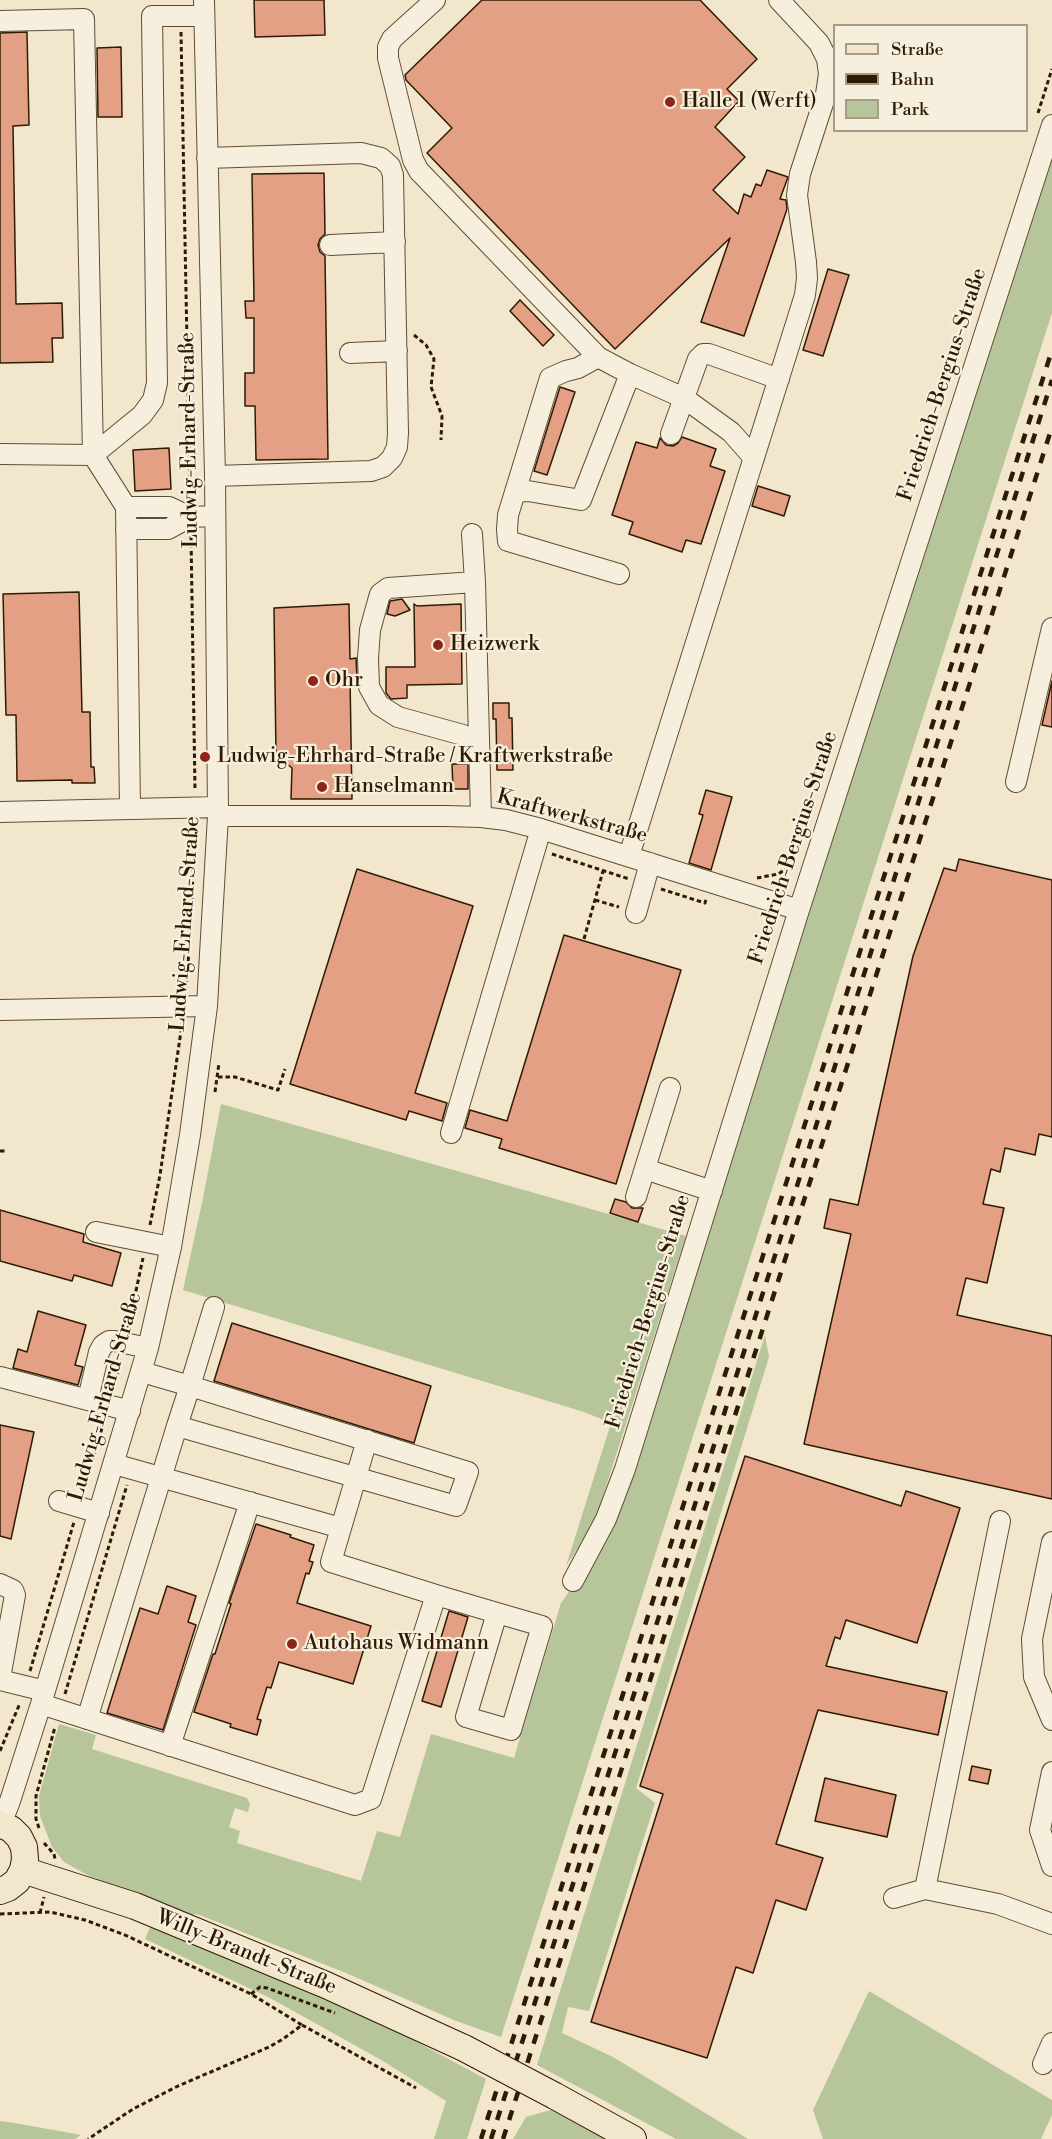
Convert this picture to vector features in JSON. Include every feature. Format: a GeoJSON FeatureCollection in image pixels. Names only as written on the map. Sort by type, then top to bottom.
{"type":"FeatureCollection","features":[{"type":"Feature","properties":{"kind":"main road"},"geometry":{"type":"LineString","coordinates":[[0,1824],[11,1829],[19,1837],[26,1859],[17,1881],[0,1891]]}},
{"type":"Feature","properties":{"kind":"main road","name":"Willy-Brandt-Straße"},"geometry":{"type":"LineString","coordinates":[[23,1870],[135,1906],[326,1985],[464,2048],[633,2139]]}},
{"type":"Feature","properties":{"kind":"street"},"geometry":{"type":"LineString","coordinates":[[435,0],[392,39],[388,47],[388,58],[413,160],[419,171],[598,357],[684,398],[731,432],[754,458]]}},
{"type":"Feature","properties":{"kind":"street"},"geometry":{"type":"LineString","coordinates":[[629,856],[805,295],[807,278],[797,195],[800,174],[826,94],[829,74],[819,43],[779,0]]}},
{"type":"Feature","properties":{"kind":"street"},"geometry":{"type":"LineString","coordinates":[[0,454],[93,456],[142,415],[153,400],[157,383],[152,16],[204,8]]}},
{"type":"Feature","properties":{"kind":"street","name":"Ludwig-Erhard-Straße"},"geometry":{"type":"LineString","coordinates":[[0,1824],[49,1702],[99,1513],[123,1467],[130,1410],[142,1372],[171,1247],[190,1135],[207,1006],[218,812],[215,476],[204,8]]}},
{"type":"Feature","properties":{"kind":"street"},"geometry":{"type":"LineString","coordinates":[[0,21],[84,19],[93,456],[126,507],[130,809]]}},
{"type":"Feature","properties":{"kind":"street","name":"Friedrich-Bergius-Straße"},"geometry":{"type":"LineString","coordinates":[[573,1581],[606,1518],[625,1469],[1045,120]]}},
{"type":"Feature","properties":{"kind":"street"},"geometry":{"type":"LineString","coordinates":[[207,158],[361,153],[381,158],[390,166],[393,175],[395,243],[397,447],[392,458],[383,467],[371,471],[215,476]]}},
{"type":"Feature","properties":{"kind":"street"},"geometry":{"type":"LineString","coordinates":[[330,245],[395,243]]}},
{"type":"Feature","properties":{"kind":"street"},"geometry":{"type":"LineString","coordinates":[[350,352],[397,351]]}},
{"type":"Feature","properties":{"kind":"street"},"geometry":{"type":"LineString","coordinates":[[671,434],[698,359],[703,354],[709,354],[779,379]]}},
{"type":"Feature","properties":{"kind":"street"},"geometry":{"type":"LineString","coordinates":[[598,357],[578,368],[550,378],[508,515],[508,541],[619,574]]}},
{"type":"Feature","properties":{"kind":"street"},"geometry":{"type":"LineString","coordinates":[[515,492],[528,491],[581,500],[630,374]]}},
{"type":"Feature","properties":{"kind":"street"},"geometry":{"type":"LineString","coordinates":[[126,507],[169,507],[190,517]]}},
{"type":"Feature","properties":{"kind":"street"},"geometry":{"type":"LineString","coordinates":[[126,529],[168,529],[190,517],[215,516]]}},
{"type":"Feature","properties":{"kind":"street"},"geometry":{"type":"LineString","coordinates":[[472,534],[481,817]]}},
{"type":"Feature","properties":{"kind":"street"},"geometry":{"type":"LineString","coordinates":[[475,582],[388,588],[380,594],[376,603],[370,630],[368,658],[369,687],[380,705],[398,717],[463,735],[479,747]]}},
{"type":"Feature","properties":{"kind":"street"},"geometry":{"type":"LineString","coordinates":[[1016,782],[1052,628]]}},
{"type":"Feature","properties":{"kind":"street","name":"Kraftwerkstraße"},"geometry":{"type":"LineString","coordinates":[[0,812],[130,809],[218,812],[345,824],[481,817],[506,820],[799,910]]}},
{"type":"Feature","properties":{"kind":"street"},"geometry":{"type":"LineString","coordinates":[[451,1133],[541,829]]}},
{"type":"Feature","properties":{"kind":"street"},"geometry":{"type":"LineString","coordinates":[[636,912],[650,863]]}},
{"type":"Feature","properties":{"kind":"street"},"geometry":{"type":"LineString","coordinates":[[0,1010],[207,1006]]}},
{"type":"Feature","properties":{"kind":"street"},"geometry":{"type":"LineString","coordinates":[[636,1197],[670,1088]]}},
{"type":"Feature","properties":{"kind":"street"},"geometry":{"type":"LineString","coordinates":[[645,1169],[712,1191]]}},
{"type":"Feature","properties":{"kind":"street"},"geometry":{"type":"LineString","coordinates":[[96,1232],[171,1247]]}},
{"type":"Feature","properties":{"kind":"street"},"geometry":{"type":"LineString","coordinates":[[87,1719],[214,1307]]}},
{"type":"Feature","properties":{"kind":"street"},"geometry":{"type":"LineString","coordinates":[[88,1399],[99,1352],[103,1345],[109,1341],[115,1341],[148,1348]]}},
{"type":"Feature","properties":{"kind":"street"},"geometry":{"type":"LineString","coordinates":[[142,1372],[468,1472],[456,1506],[177,1426]]}},
{"type":"Feature","properties":{"kind":"street"},"geometry":{"type":"LineString","coordinates":[[0,1377],[130,1410]]}},
{"type":"Feature","properties":{"kind":"street"},"geometry":{"type":"LineString","coordinates":[[367,1440],[331,1562],[542,1626],[511,1730],[466,1717],[497,1613]]}},
{"type":"Feature","properties":{"kind":"street"},"geometry":{"type":"LineString","coordinates":[[123,1467],[341,1528]]}},
{"type":"Feature","properties":{"kind":"street"},"geometry":{"type":"LineString","coordinates":[[59,1501],[99,1513]]}},
{"type":"Feature","properties":{"kind":"street"},"geometry":{"type":"LineString","coordinates":[[170,1746],[250,1502]]}},
{"type":"Feature","properties":{"kind":"street"},"geometry":{"type":"LineString","coordinates":[[925,1889],[1000,1521]]}},
{"type":"Feature","properties":{"kind":"street"},"geometry":{"type":"LineString","coordinates":[[1052,1542],[1032,1639],[1034,1677],[1052,1720]]}},
{"type":"Feature","properties":{"kind":"street"},"geometry":{"type":"LineString","coordinates":[[0,1584],[13,1590],[15,1595],[0,1679],[87,1719],[355,1805],[370,1799],[436,1595]]}},
{"type":"Feature","properties":{"kind":"street"},"geometry":{"type":"LineString","coordinates":[[1052,1772],[1040,1830],[1052,1866]]}},
{"type":"Feature","properties":{"kind":"street"},"geometry":{"type":"LineString","coordinates":[[894,1898],[925,1889],[998,1904],[1051,1920]]}},
{"type":"Feature","properties":{"kind":"street"},"geometry":{"type":"LineString","coordinates":[[1043,2064],[1052,2043]]}},
{"type":"Feature","properties":{"kind":"path"},"geometry":{"type":"LineString","coordinates":[[1045,120],[1052,69]]}},
{"type":"Feature","properties":{"kind":"path"},"geometry":{"type":"LineString","coordinates":[[396,329],[417,336],[431,352],[435,365],[431,387],[442,417],[441,440]]}},
{"type":"Feature","properties":{"kind":"path"},"geometry":{"type":"LineString","coordinates":[[535,848],[705,903],[712,882]]}},
{"type":"Feature","properties":{"kind":"path"},"geometry":{"type":"LineString","coordinates":[[750,878],[778,874],[786,870],[799,857]]}},
{"type":"Feature","properties":{"kind":"path"},"geometry":{"type":"LineString","coordinates":[[584,939],[603,871]]}},
{"type":"Feature","properties":{"kind":"path"},"geometry":{"type":"LineString","coordinates":[[595,900],[636,912]]}},
{"type":"Feature","properties":{"kind":"path"},"geometry":{"type":"LineString","coordinates":[[214,1099],[219,1055]]}},
{"type":"Feature","properties":{"kind":"path"},"geometry":{"type":"LineString","coordinates":[[218,1077],[235,1077],[278,1090],[285,1069]]}},
{"type":"Feature","properties":{"kind":"path"},"geometry":{"type":"LineString","coordinates":[[0,1151],[6,1151]]}},
{"type":"Feature","properties":{"kind":"path"},"geometry":{"type":"LineString","coordinates":[[40,1913],[55,1858],[44,1842],[36,1819],[35,1805],[49,1702],[123,1467]]}},
{"type":"Feature","properties":{"kind":"path"},"geometry":{"type":"LineString","coordinates":[[0,1914],[50,1912],[85,1920],[125,1935],[250,1994],[416,2088]]}},
{"type":"Feature","properties":{"kind":"path"},"geometry":{"type":"LineString","coordinates":[[88,2139],[133,2109],[178,2086],[269,2047],[302,2025]]}},
{"type":"Feature","properties":{"kind":"green space"},"geometry":{"type":"Polygon","coordinates":[[[1052,149],[1052,313],[501,2037],[456,2021],[346,1973],[197,1914],[190,1915],[89,1876],[64,1862],[52,1847],[40,1816],[39,1796],[59,1724],[96,1735],[92,1749],[247,1798],[250,1804],[248,1812],[235,1808],[229,1827],[240,1831],[237,1843],[361,1881],[377,1831],[400,1837],[431,1734],[514,1758],[561,1603],[589,1564],[688,1292],[1052,149]]]}},
{"type":"Feature","properties":{"kind":"green space"},"geometry":{"type":"Polygon","coordinates":[[[221,1104],[686,1236],[594,1524],[566,1566],[611,1423],[584,1412],[183,1290],[221,1104]]]}},
{"type":"Feature","properties":{"kind":"green space"},"geometry":{"type":"Polygon","coordinates":[[[765,1335],[769,1357],[636,1788],[655,1803],[589,2011],[568,2007],[562,2033],[613,2057],[748,2139],[676,2139],[537,2065],[765,1335]]]}},
{"type":"Feature","properties":{"kind":"green space"},"geometry":{"type":"Polygon","coordinates":[[[151,1925],[232,1958],[400,2033],[486,2079],[467,2139],[434,2139],[446,2101],[383,2061],[270,1998],[145,1939],[151,1925]]]}},
{"type":"Feature","properties":{"kind":"green space"},"geometry":{"type":"Polygon","coordinates":[[[869,1991],[1052,2100],[1052,2115],[1041,2139],[823,2139],[813,2110],[869,1991]]]}},
{"type":"Feature","properties":{"kind":"green space"},"geometry":{"type":"Polygon","coordinates":[[[554,2109],[607,2139],[513,2139],[526,2117],[554,2109]]]}},
{"type":"Feature","properties":{"kind":"green space"},"geometry":{"type":"Polygon","coordinates":[[[0,2121],[81,2135],[75,2139],[0,2139],[0,2121]]]}},
{"type":"Feature","properties":{"kind":"building"},"geometry":{"type":"Polygon","coordinates":[[[254,0],[324,0],[325,35],[255,37],[254,0]]]}},
{"type":"Feature","properties":{"kind":"building"},"geometry":{"type":"Polygon","coordinates":[[[482,0],[700,0],[757,59],[727,89],[739,101],[715,127],[745,157],[713,190],[738,214],[744,194],[751,197],[756,184],[761,186],[767,170],[788,177],[780,199],[786,200],[787,209],[744,336],[701,322],[730,238],[615,349],[427,153],[452,128],[406,80],[405,75],[482,0]]]}},
{"type":"Feature","properties":{"kind":"building"},"geometry":{"type":"Polygon","coordinates":[[[27,32],[29,125],[13,126],[16,304],[62,303],[63,338],[52,338],[53,362],[0,363],[0,33],[27,32]]]}},
{"type":"Feature","properties":{"kind":"building"},"geometry":{"type":"Polygon","coordinates":[[[121,47],[122,117],[98,117],[97,48],[121,47]]]}},
{"type":"Feature","properties":{"kind":"building"},"geometry":{"type":"Polygon","coordinates":[[[324,173],[325,234],[318,245],[320,252],[325,256],[328,459],[256,460],[255,406],[245,406],[245,373],[254,373],[254,318],[246,318],[245,301],[254,301],[252,174],[324,173]]]}},
{"type":"Feature","properties":{"kind":"building"},"geometry":{"type":"Polygon","coordinates":[[[828,269],[849,275],[823,356],[803,350],[828,269]]]}},
{"type":"Feature","properties":{"kind":"building"},"geometry":{"type":"Polygon","coordinates":[[[520,300],[554,335],[543,346],[510,311],[520,300]]]}},
{"type":"Feature","properties":{"kind":"building"},"geometry":{"type":"Polygon","coordinates":[[[560,387],[575,392],[547,475],[534,471],[560,387]]]}},
{"type":"Feature","properties":{"kind":"building"},"geometry":{"type":"Polygon","coordinates":[[[682,437],[716,449],[710,466],[725,471],[701,544],[686,540],[682,552],[629,534],[633,522],[612,515],[636,442],[657,448],[660,438],[666,445],[673,446],[682,437]]]}},
{"type":"Feature","properties":{"kind":"building"},"geometry":{"type":"Polygon","coordinates":[[[169,448],[171,489],[135,491],[133,450],[169,448]]]}},
{"type":"Feature","properties":{"kind":"building"},"geometry":{"type":"Polygon","coordinates":[[[758,486],[790,496],[784,516],[752,506],[758,486]]]}},
{"type":"Feature","properties":{"kind":"building"},"geometry":{"type":"Polygon","coordinates":[[[79,592],[82,712],[90,712],[91,767],[94,767],[95,783],[72,783],[72,780],[17,781],[16,715],[6,715],[3,594],[79,592]]]}},
{"type":"Feature","properties":{"kind":"building"},"geometry":{"type":"Polygon","coordinates":[[[402,599],[410,610],[395,616],[387,614],[390,601],[402,599]]]}},
{"type":"Feature","properties":{"kind":"building","name":"Ohr"},"geometry":{"type":"Polygon","coordinates":[[[349,604],[350,659],[356,658],[357,678],[350,678],[352,799],[291,799],[292,768],[276,755],[274,608],[349,604]]]}},
{"type":"Feature","properties":{"kind":"building","name":"Heizwerk"},"geometry":{"type":"Polygon","coordinates":[[[414,604],[417,606],[461,604],[462,684],[407,685],[407,698],[391,699],[386,693],[386,667],[415,667],[414,604]]]}},
{"type":"Feature","properties":{"kind":"building"},"geometry":{"type":"Polygon","coordinates":[[[1052,681],[1052,727],[1042,725],[1052,681]]]}},
{"type":"Feature","properties":{"kind":"building"},"geometry":{"type":"Polygon","coordinates":[[[493,703],[509,703],[509,718],[512,718],[513,770],[497,770],[496,719],[493,719],[493,703]]]}},
{"type":"Feature","properties":{"kind":"building"},"geometry":{"type":"Polygon","coordinates":[[[452,764],[468,764],[468,789],[453,789],[452,764]]]}},
{"type":"Feature","properties":{"kind":"building"},"geometry":{"type":"Polygon","coordinates":[[[706,790],[732,797],[711,870],[689,863],[703,815],[699,814],[706,790]]]}},
{"type":"Feature","properties":{"kind":"building"},"geometry":{"type":"Polygon","coordinates":[[[959,859],[1052,880],[1052,1137],[1039,1134],[1035,1155],[1005,1148],[1000,1172],[991,1169],[983,1204],[1004,1208],[987,1283],[966,1278],[957,1315],[1052,1336],[1052,1499],[804,1444],[851,1234],[824,1228],[830,1199],[858,1205],[913,956],[944,868],[956,871],[959,859]]]}},
{"type":"Feature","properties":{"kind":"building"},"geometry":{"type":"Polygon","coordinates":[[[357,869],[473,906],[415,1093],[447,1103],[442,1121],[409,1111],[406,1120],[290,1084],[357,869]]]}},
{"type":"Feature","properties":{"kind":"building"},"geometry":{"type":"Polygon","coordinates":[[[564,935],[681,970],[616,1184],[499,1148],[502,1139],[465,1128],[470,1110],[507,1121],[564,935]]]}},
{"type":"Feature","properties":{"kind":"building"},"geometry":{"type":"Polygon","coordinates":[[[615,1199],[626,1202],[632,1208],[643,1208],[638,1222],[610,1213],[615,1199]]]}},
{"type":"Feature","properties":{"kind":"building"},"geometry":{"type":"Polygon","coordinates":[[[0,1210],[84,1234],[83,1242],[121,1253],[112,1286],[74,1275],[72,1281],[0,1261],[0,1210]]]}},
{"type":"Feature","properties":{"kind":"building"},"geometry":{"type":"Polygon","coordinates":[[[38,1311],[86,1325],[75,1365],[83,1367],[78,1385],[13,1368],[18,1349],[27,1352],[38,1311]]]}},
{"type":"Feature","properties":{"kind":"building"},"geometry":{"type":"Polygon","coordinates":[[[232,1323],[431,1386],[414,1443],[214,1381],[232,1323]]]}},
{"type":"Feature","properties":{"kind":"building"},"geometry":{"type":"Polygon","coordinates":[[[0,1425],[34,1432],[11,1539],[0,1536],[0,1425]]]}},
{"type":"Feature","properties":{"kind":"building"},"geometry":{"type":"Polygon","coordinates":[[[745,1456],[901,1506],[906,1491],[960,1508],[917,1643],[846,1620],[840,1639],[835,1637],[826,1666],[947,1692],[938,1735],[818,1710],[776,1844],[823,1858],[806,1910],[776,1900],[753,1973],[736,1967],[707,2058],[591,2022],[663,1794],[640,1786],[745,1456]]]}},
{"type":"Feature","properties":{"kind":"building","name":"Autohaus Widmann"},"geometry":{"type":"Polygon","coordinates":[[[256,1524],[314,1545],[309,1561],[313,1562],[309,1574],[306,1573],[297,1603],[371,1626],[353,1684],[279,1662],[271,1688],[267,1687],[257,1719],[261,1720],[257,1735],[194,1712],[256,1524]]]}},
{"type":"Feature","properties":{"kind":"building"},"geometry":{"type":"Polygon","coordinates":[[[167,1586],[196,1596],[188,1622],[196,1625],[163,1730],[107,1713],[140,1608],[158,1614],[167,1586]]]}},
{"type":"Feature","properties":{"kind":"building"},"geometry":{"type":"Polygon","coordinates":[[[449,1611],[468,1617],[441,1707],[422,1701],[449,1611]]]}},
{"type":"Feature","properties":{"kind":"building"},"geometry":{"type":"Polygon","coordinates":[[[972,1766],[991,1770],[988,1784],[969,1780],[972,1766]]]}},
{"type":"Feature","properties":{"kind":"building"},"geometry":{"type":"Polygon","coordinates":[[[825,1778],[896,1795],[887,1837],[815,1821],[825,1778]]]}},
{"type":"Feature","properties":{"kind":"railway"},"geometry":{"type":"LineString","coordinates":[[481,2139],[1052,350]]}},
{"type":"Feature","properties":{"kind":"railway"},"geometry":{"type":"LineString","coordinates":[[491,2139],[778,1246],[1052,380]]}},
{"type":"Feature","properties":{"kind":"railway"},"geometry":{"type":"LineString","coordinates":[[503,2139],[1052,427]]}},
{"type":"Feature","properties":{"kind":"place","name":"Halle 1 (Werft)"},"geometry":{"type":"Point","coordinates":[670,102]}},
{"type":"Feature","properties":{"kind":"place","name":"Heizwerk"},"geometry":{"type":"Point","coordinates":[438,645]}},
{"type":"Feature","properties":{"kind":"place","name":"Ohr"},"geometry":{"type":"Point","coordinates":[313,681]}},
{"type":"Feature","properties":{"kind":"place","name":"Ludwig-Ehrhard-Straße / Kraftwerkstraße"},"geometry":{"type":"Point","coordinates":[205,757]}},
{"type":"Feature","properties":{"kind":"place","name":"Hanselmann"},"geometry":{"type":"Point","coordinates":[322,787]}},
{"type":"Feature","properties":{"kind":"place","name":"Autohaus Widmann"},"geometry":{"type":"Point","coordinates":[292,1644]}}]}
